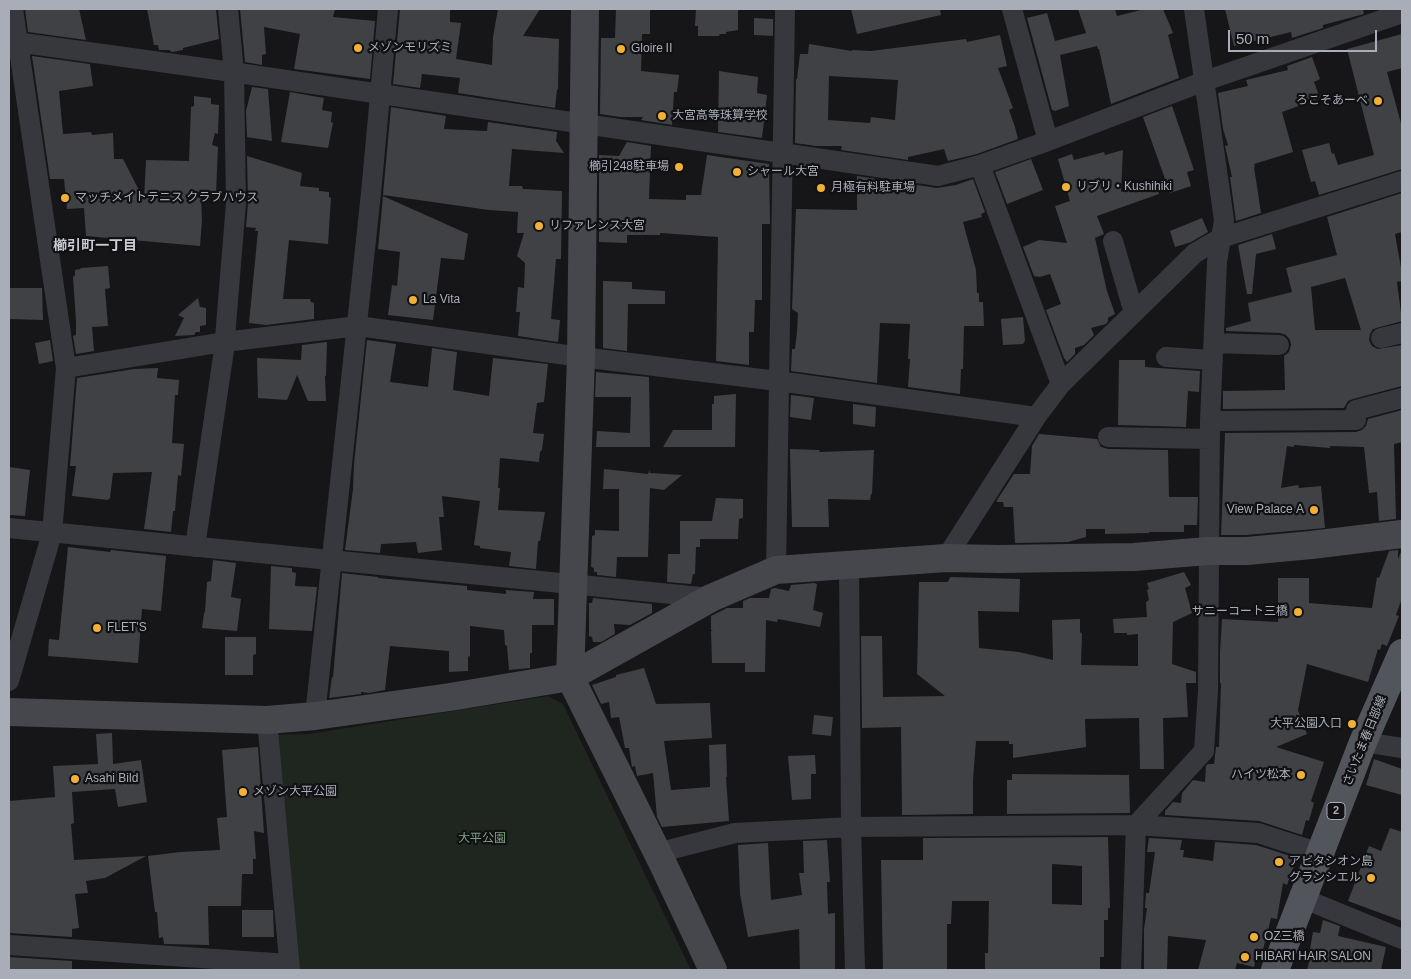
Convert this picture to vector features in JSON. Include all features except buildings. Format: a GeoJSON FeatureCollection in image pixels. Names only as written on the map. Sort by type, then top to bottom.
{"type":"FeatureCollection","features":[{"type":"Feature","properties":{"kind":"main road","name":"さいたま春日部線"},"geometry":{"type":"LineString","coordinates":[[1275,970],[1363,742],[1402,653]]}},
{"type":"Feature","properties":{"kind":"street"},"geometry":{"type":"LineString","coordinates":[[9,681],[52,533],[66,368],[13,42],[13,9]]}},
{"type":"Feature","properties":{"kind":"street"},"geometry":{"type":"LineString","coordinates":[[195,547],[224,342],[236,204],[234,72],[228,9]]}},
{"type":"Feature","properties":{"kind":"street"},"geometry":{"type":"LineString","coordinates":[[315,716],[358,326],[388,9]]}},
{"type":"Feature","properties":{"kind":"street"},"geometry":{"type":"LineString","coordinates":[[585,9],[581,357],[570,678],[713,970]]}},
{"type":"Feature","properties":{"kind":"street"},"geometry":{"type":"LineString","coordinates":[[776,570],[785,9]]}},
{"type":"Feature","properties":{"kind":"street"},"geometry":{"type":"LineString","coordinates":[[1012,9],[1048,141]]}},
{"type":"Feature","properties":{"kind":"street"},"geometry":{"type":"LineString","coordinates":[[1132,970],[1136,825],[1204,752],[1208,691],[1210,430],[1217,262],[1224,220],[1194,9]]}},
{"type":"Feature","properties":{"kind":"street"},"geometry":{"type":"LineString","coordinates":[[13,42],[234,72],[938,176],[980,165],[1205,81],[1402,13]]}},
{"type":"Feature","properties":{"kind":"street"},"geometry":{"type":"LineString","coordinates":[[980,165],[1062,384]]}},
{"type":"Feature","properties":{"kind":"street"},"geometry":{"type":"LineString","coordinates":[[946,558],[1036,417],[1062,384],[1195,253],[1221,238],[1402,181]]}},
{"type":"Feature","properties":{"kind":"street"},"geometry":{"type":"LineString","coordinates":[[1112,241],[1134,313]]}},
{"type":"Feature","properties":{"kind":"street"},"geometry":{"type":"LineString","coordinates":[[66,368],[224,342],[358,326],[1036,417]]}},
{"type":"Feature","properties":{"kind":"street"},"geometry":{"type":"LineString","coordinates":[[1381,338],[1402,333]]}},
{"type":"Feature","properties":{"kind":"street"},"geometry":{"type":"LineString","coordinates":[[1166,357],[1279,345]]}},
{"type":"Feature","properties":{"kind":"street"},"geometry":{"type":"LineString","coordinates":[[1108,436],[1356,420],[1356,410],[1402,398]]}},
{"type":"Feature","properties":{"kind":"street"},"geometry":{"type":"LineString","coordinates":[[9,528],[712,598]]}},
{"type":"Feature","properties":{"kind":"street"},"geometry":{"type":"LineString","coordinates":[[9,712],[267,720],[315,716],[570,678],[712,598],[776,570],[946,558],[1134,557],[1208,551],[1247,551],[1402,534]]}},
{"type":"Feature","properties":{"kind":"street"},"geometry":{"type":"LineString","coordinates":[[849,564],[851,827],[855,970]]}},
{"type":"Feature","properties":{"kind":"street"},"geometry":{"type":"LineString","coordinates":[[9,945],[289,967],[267,720]]}},
{"type":"Feature","properties":{"kind":"street"},"geometry":{"type":"LineString","coordinates":[[1363,742],[1402,748]]}},
{"type":"Feature","properties":{"kind":"street"},"geometry":{"type":"LineString","coordinates":[[657,853],[735,833],[851,827],[1136,825],[1258,833],[1320,853]]}},
{"type":"Feature","properties":{"kind":"street"},"geometry":{"type":"LineString","coordinates":[[1302,898],[1402,939]]}},
{"type":"Feature","properties":{"kind":"green space","name":"大平公園"},"geometry":{"type":"Polygon","coordinates":[[[548,696],[563,704],[691,970],[295,970],[275,735],[309,734],[548,696]]]}},
{"type":"Feature","properties":{"kind":"place","name":"メゾンモリズミ"},"geometry":{"type":"Point","coordinates":[358,48]}},
{"type":"Feature","properties":{"kind":"place","name":"GloireⅡ"},"geometry":{"type":"Point","coordinates":[621,49]}},
{"type":"Feature","properties":{"kind":"place","name":"ろこそあーべ"},"geometry":{"type":"Point","coordinates":[1378,101]}},
{"type":"Feature","properties":{"kind":"place","name":"大宮高等珠算学校"},"geometry":{"type":"Point","coordinates":[662,116]}},
{"type":"Feature","properties":{"kind":"place","name":"櫛引248駐車場"},"geometry":{"type":"Point","coordinates":[679,167]}},
{"type":"Feature","properties":{"kind":"place","name":"シャール大宮"},"geometry":{"type":"Point","coordinates":[737,172]}},
{"type":"Feature","properties":{"kind":"place","name":"リブリ・Kushihiki"},"geometry":{"type":"Point","coordinates":[1066,187]}},
{"type":"Feature","properties":{"kind":"place","name":"月極有料駐車場"},"geometry":{"type":"Point","coordinates":[821,188]}},
{"type":"Feature","properties":{"kind":"place","name":"マッチメイトテニス クラブハウス"},"geometry":{"type":"Point","coordinates":[65,198]}},
{"type":"Feature","properties":{"kind":"place","name":"リファレンス大宮"},"geometry":{"type":"Point","coordinates":[539,226]}},
{"type":"Feature","properties":{"kind":"place","name":"La Vita"},"geometry":{"type":"Point","coordinates":[413,300]}},
{"type":"Feature","properties":{"kind":"place","name":"View Palace A"},"geometry":{"type":"Point","coordinates":[1314,510]}},
{"type":"Feature","properties":{"kind":"place","name":"サニーコート三橋"},"geometry":{"type":"Point","coordinates":[1298,612]}},
{"type":"Feature","properties":{"kind":"place","name":"FLET'S"},"geometry":{"type":"Point","coordinates":[97,628]}},
{"type":"Feature","properties":{"kind":"place","name":"大平公園入口"},"geometry":{"type":"Point","coordinates":[1352,724]}},
{"type":"Feature","properties":{"kind":"place","name":"ハイツ松本"},"geometry":{"type":"Point","coordinates":[1301,775]}},
{"type":"Feature","properties":{"kind":"place","name":"Asahi Bild"},"geometry":{"type":"Point","coordinates":[75,779]}},
{"type":"Feature","properties":{"kind":"place","name":"メゾン大平公園"},"geometry":{"type":"Point","coordinates":[243,792]}},
{"type":"Feature","properties":{"kind":"place","name":"アビタシオン島"},"geometry":{"type":"Point","coordinates":[1279,862]}},
{"type":"Feature","properties":{"kind":"place","name":"グランシエル"},"geometry":{"type":"Point","coordinates":[1371,878]}},
{"type":"Feature","properties":{"kind":"place","name":"OZ三橋"},"geometry":{"type":"Point","coordinates":[1254,937]}},
{"type":"Feature","properties":{"kind":"place","name":"HIBARI HAIR SALON"},"geometry":{"type":"Point","coordinates":[1245,957]}},
{"type":"Feature","properties":{"kind":"district","name":"櫛引町一丁目"},"geometry":{"type":"Point","coordinates":[95,246]}}]}
